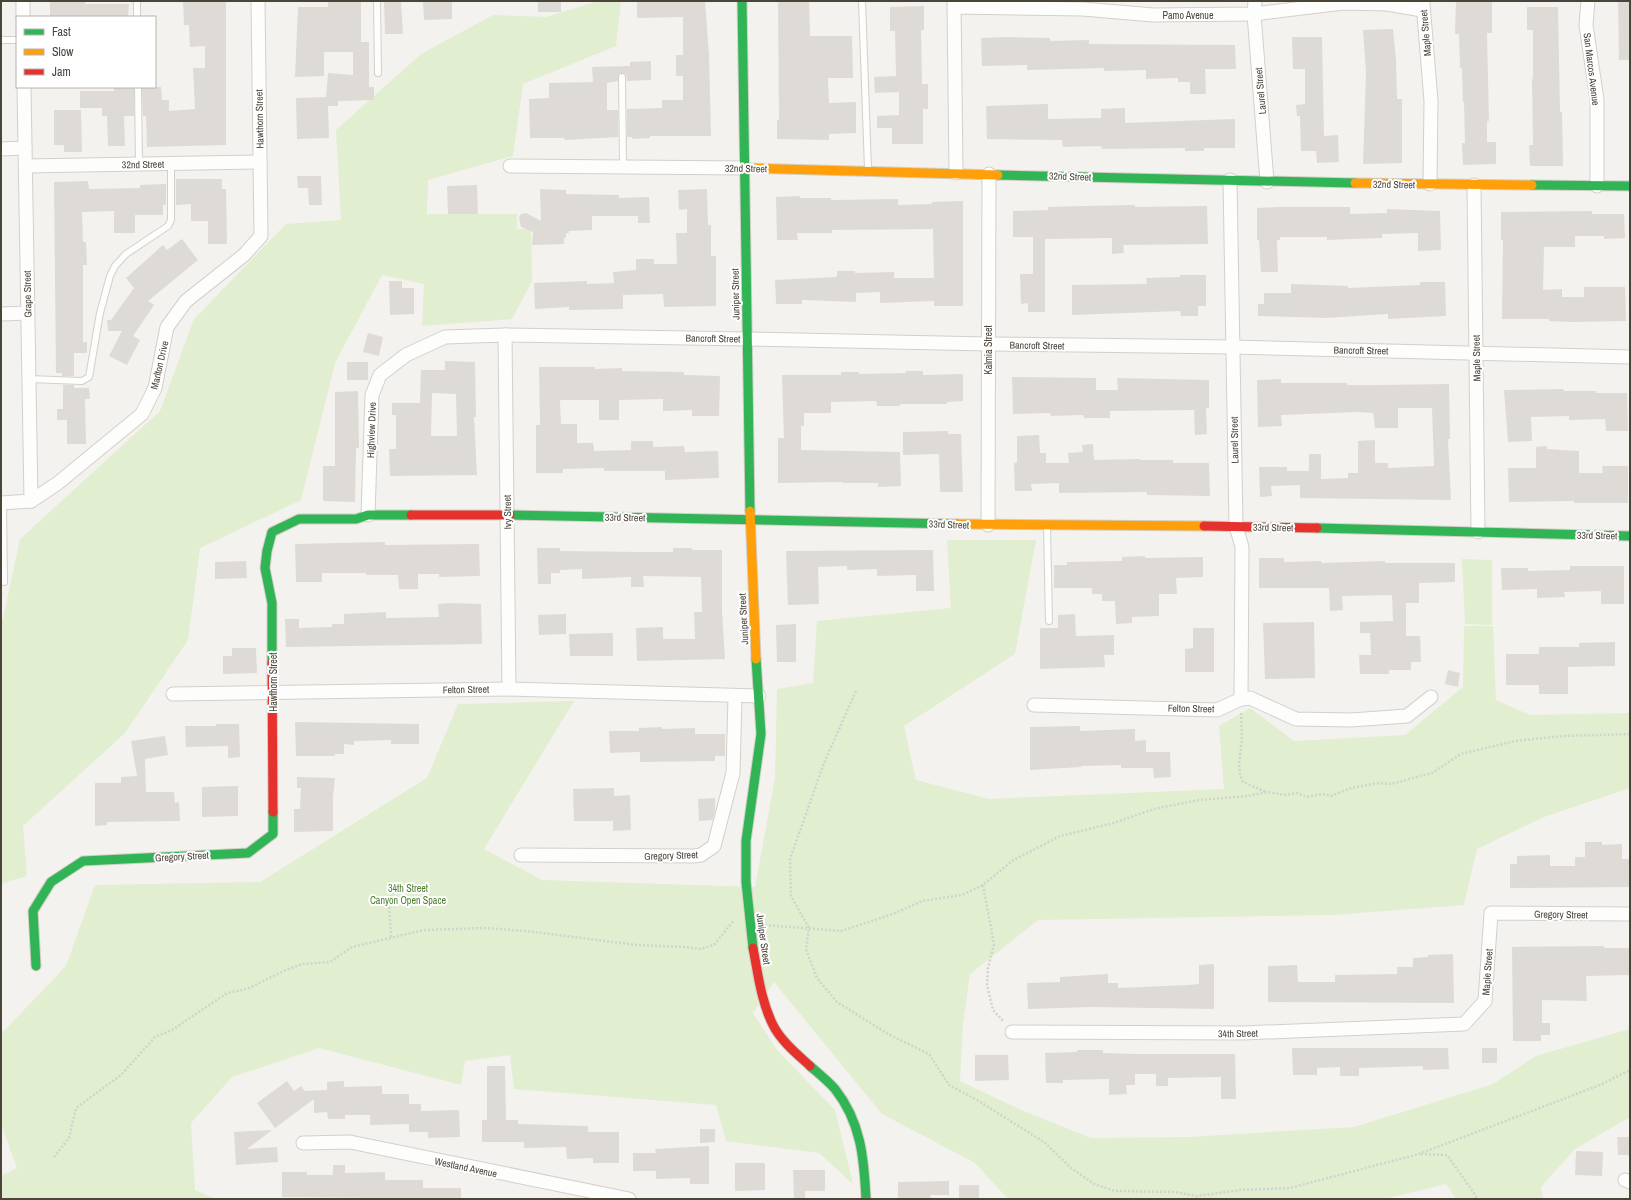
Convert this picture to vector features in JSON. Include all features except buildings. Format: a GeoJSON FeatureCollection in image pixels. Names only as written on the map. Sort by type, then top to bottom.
{"type":"FeatureCollection","features":[{"type":"Feature","properties":{"kind":"street"},"geometry":{"type":"LineString","coordinates":[[23,1],[23,16]]}},
{"type":"Feature","properties":{"kind":"street","name":"Hawthorn Street"},"geometry":{"type":"LineString","coordinates":[[258,1],[261,236]]}},
{"type":"Feature","properties":{"kind":"street","name":"Juniper Street"},"geometry":{"type":"LineString","coordinates":[[742,1],[750,519],[754,624],[761,734],[746,841],[746,882],[750,926],[759,982],[765,1004],[774,1026],[794,1050],[834,1088],[849,1109],[858,1134],[864,1158],[866,1199]]}},
{"type":"Feature","properties":{"kind":"street","name":"San Marcos Avenue"},"geometry":{"type":"LineString","coordinates":[[1588,1],[1586,25],[1597,100],[1597,186]]}},
{"type":"Feature","properties":{"kind":"street","name":"Pamo Avenue"},"geometry":{"type":"LineString","coordinates":[[954,4],[1083,9],[1153,15],[1255,7],[1343,3],[1423,6]]}},
{"type":"Feature","properties":{"kind":"street"},"geometry":{"type":"LineString","coordinates":[[954,4],[956,173]]}},
{"type":"Feature","properties":{"kind":"street","name":"Maple Street"},"geometry":{"type":"LineString","coordinates":[[1423,6],[1431,101],[1430,184]]}},
{"type":"Feature","properties":{"kind":"street","name":"Laurel Street"},"geometry":{"type":"LineString","coordinates":[[1255,7],[1267,182]]}},
{"type":"Feature","properties":{"kind":"street","name":"Grape Street"},"geometry":{"type":"LineString","coordinates":[[24,88],[30,501]]}},
{"type":"Feature","properties":{"kind":"street"},"geometry":{"type":"LineString","coordinates":[[1,149],[25,148]]}},
{"type":"Feature","properties":{"kind":"street","name":"32nd Street"},"geometry":{"type":"LineString","coordinates":[[26,166],[260,162]]}},
{"type":"Feature","properties":{"kind":"street","name":"32nd Street"},"geometry":{"type":"LineString","coordinates":[[510,166],[622,166],[868,170],[1267,182],[1630,186]]}},
{"type":"Feature","properties":{"kind":"street","name":"Kalmia Street"},"geometry":{"type":"LineString","coordinates":[[988,174],[988,525]]}},
{"type":"Feature","properties":{"kind":"street","name":"Laurel Street"},"geometry":{"type":"LineString","coordinates":[[1230,180],[1236,526],[1242,547],[1241,699]]}},
{"type":"Feature","properties":{"kind":"street","name":"Maple Street"},"geometry":{"type":"LineString","coordinates":[[1474,185],[1478,532]]}},
{"type":"Feature","properties":{"kind":"street","name":"Marlton Drive"},"geometry":{"type":"LineString","coordinates":[[30,501],[58,483],[142,414],[154,388],[167,327],[186,301],[244,255],[261,236]]}},
{"type":"Feature","properties":{"kind":"street"},"geometry":{"type":"LineString","coordinates":[[1,314],[28,313]]}},
{"type":"Feature","properties":{"kind":"street","name":"Bancroft Street"},"geometry":{"type":"LineString","coordinates":[[445,337],[505,335],[1233,347],[1630,357]]}},
{"type":"Feature","properties":{"kind":"street","name":"Ivy Street"},"geometry":{"type":"LineString","coordinates":[[505,335],[509,689]]}},
{"type":"Feature","properties":{"kind":"street","name":"Highview Drive"},"geometry":{"type":"LineString","coordinates":[[368,515],[372,395],[380,375],[406,355],[445,337]]}},
{"type":"Feature","properties":{"kind":"street"},"geometry":{"type":"LineString","coordinates":[[2,503],[30,501]]}},
{"type":"Feature","properties":{"kind":"street","name":"33rd Street"},"geometry":{"type":"LineString","coordinates":[[272,532],[299,519],[356,519],[368,515],[507,515],[988,525],[1236,526],[1630,536]]}},
{"type":"Feature","properties":{"kind":"street","name":"Hawthorn Street"},"geometry":{"type":"LineString","coordinates":[[272,532],[266,549],[265,579],[272,603],[273,834]]}},
{"type":"Feature","properties":{"kind":"street","name":"Felton Street"},"geometry":{"type":"LineString","coordinates":[[173,694],[509,689],[759,696]]}},
{"type":"Feature","properties":{"kind":"street","name":"Gregory Street"},"geometry":{"type":"LineString","coordinates":[[521,855],[694,856],[701,855],[714,846],[733,773],[735,696]]}},
{"type":"Feature","properties":{"kind":"street"},"geometry":{"type":"LineString","coordinates":[[1241,699],[1250,698],[1296,719],[1351,720],[1406,716],[1431,697]]}},
{"type":"Feature","properties":{"kind":"street","name":"Felton Street"},"geometry":{"type":"LineString","coordinates":[[1034,705],[1217,710],[1241,699]]}},
{"type":"Feature","properties":{"kind":"street","name":"Gregory Street"},"geometry":{"type":"LineString","coordinates":[[36,966],[33,911],[51,882],[83,861],[248,853],[273,834]]}},
{"type":"Feature","properties":{"kind":"street","name":"Maple Street"},"geometry":{"type":"LineString","coordinates":[[1464,1024],[1485,1001],[1491,913]]}},
{"type":"Feature","properties":{"kind":"street","name":"Gregory Street"},"geometry":{"type":"LineString","coordinates":[[1491,913],[1630,914]]}},
{"type":"Feature","properties":{"kind":"street","name":"34th Street"},"geometry":{"type":"LineString","coordinates":[[1012,1032],[1244,1034],[1464,1024]]}},
{"type":"Feature","properties":{"kind":"street","name":"Westland Avenue"},"geometry":{"type":"LineString","coordinates":[[303,1143],[350,1142],[629,1199]]}},
{"type":"Feature","properties":{"kind":"lane"},"geometry":{"type":"LineString","coordinates":[[137,1],[137,16]]}},
{"type":"Feature","properties":{"kind":"lane"},"geometry":{"type":"LineString","coordinates":[[377,1],[378,73]]}},
{"type":"Feature","properties":{"kind":"lane"},"geometry":{"type":"LineString","coordinates":[[862,1],[868,170]]}},
{"type":"Feature","properties":{"kind":"lane"},"geometry":{"type":"LineString","coordinates":[[1,40],[16,40]]}},
{"type":"Feature","properties":{"kind":"lane"},"geometry":{"type":"LineString","coordinates":[[622,77],[622,166]]}},
{"type":"Feature","properties":{"kind":"lane"},"geometry":{"type":"LineString","coordinates":[[138,88],[139,165]]}},
{"type":"Feature","properties":{"kind":"lane"},"geometry":{"type":"LineString","coordinates":[[29,379],[82,381],[87,380],[89,377],[100,313],[110,276],[115,266],[126,254],[168,226],[171,220],[171,164]]}},
{"type":"Feature","properties":{"kind":"lane"},"geometry":{"type":"LineString","coordinates":[[2,503],[4,582]]}},
{"type":"Feature","properties":{"kind":"lane"},"geometry":{"type":"LineString","coordinates":[[1047,525],[1049,621]]}},
{"type":"Feature","properties":{"kind":"path"},"geometry":{"type":"LineString","coordinates":[[856,691],[824,763],[790,859],[791,896],[809,928],[806,949],[817,978],[837,1002],[888,1034],[929,1054],[950,1086],[977,1100],[1044,1142],[1071,1168],[1094,1184],[1115,1191],[1175,1192],[1197,1197],[1240,1190],[1290,1188],[1419,1154],[1600,1085],[1630,1070]]}},
{"type":"Feature","properties":{"kind":"path"},"geometry":{"type":"LineString","coordinates":[[1241,699],[1242,740],[1239,764],[1240,776],[1243,782],[1267,792],[1284,795],[1297,794],[1307,797],[1322,794],[1331,796],[1351,788],[1379,783],[1391,784],[1432,772],[1461,754],[1515,741],[1563,736],[1630,734]]}},
{"type":"Feature","properties":{"kind":"path"},"geometry":{"type":"LineString","coordinates":[[750,926],[789,926],[841,931],[886,916],[922,901],[962,895],[983,885],[1012,861],[1060,836],[1114,823],[1154,809],[1199,800],[1248,796],[1267,792]]}},
{"type":"Feature","properties":{"kind":"path"},"geometry":{"type":"LineString","coordinates":[[390,937],[389,903],[397,883]]}},
{"type":"Feature","properties":{"kind":"path"},"geometry":{"type":"LineString","coordinates":[[983,885],[994,944],[988,968],[987,985],[993,1010],[1012,1032]]}},
{"type":"Feature","properties":{"kind":"path"},"geometry":{"type":"LineString","coordinates":[[54,1157],[70,1138],[76,1108],[121,1075],[155,1037],[172,1030],[228,993],[247,989],[302,964],[330,962],[352,947],[424,930],[485,928],[526,931],[636,945],[700,949],[714,945],[736,918],[749,915]]}},
{"type":"Feature","properties":{"kind":"path"},"geometry":{"type":"LineString","coordinates":[[1419,1154],[1447,1155],[1478,1199]]}},
{"type":"Feature","properties":{"kind":"green space"},"geometry":{"type":"Polygon","coordinates":[[[599,1],[621,1],[616,46],[523,84],[513,156],[428,180],[427,214],[517,214],[517,229],[531,229],[532,281],[512,319],[422,326],[424,284],[382,275],[335,363],[301,500],[200,548],[188,640],[125,733],[23,826],[27,876],[1,884],[1,621],[3,619],[20,539],[160,411],[194,319],[286,224],[341,220],[336,130],[421,54],[493,15],[546,17],[599,1]]]}},
{"type":"Feature","properties":{"kind":"green space","name":"34th Street Canyon Open Space"},"geometry":{"type":"Polygon","coordinates":[[[947,540],[1036,540],[1015,654],[904,726],[916,780],[989,799],[1224,789],[1219,726],[1250,708],[1294,741],[1405,735],[1463,687],[1464,626],[1493,626],[1496,700],[1530,715],[1630,713],[1630,788],[1544,817],[1477,849],[1464,905],[1333,915],[1038,920],[970,974],[963,1023],[960,1081],[1019,1109],[1091,1138],[1189,1137],[1354,1127],[1493,1084],[1536,1056],[1630,1029],[1630,1117],[1575,1149],[1541,1187],[1543,1199],[1456,1199],[1446,1184],[1384,1199],[1008,1199],[975,1163],[882,1114],[774,982],[753,1013],[777,1050],[835,1110],[853,1184],[819,1153],[726,1141],[716,1105],[514,1089],[510,1055],[465,1061],[461,1085],[319,1048],[232,1077],[191,1123],[195,1190],[215,1199],[1,1199],[1,1176],[17,1168],[1,1124],[1,1034],[66,966],[95,885],[260,882],[427,778],[458,704],[574,701],[484,849],[542,880],[755,887],[775,778],[777,689],[813,683],[817,621],[951,608],[947,540]]]}},
{"type":"Feature","properties":{"kind":"green space"},"geometry":{"type":"Polygon","coordinates":[[[1462,559],[1492,560],[1492,625],[1465,624],[1462,559]]]}},
{"type":"Feature","properties":{"kind":"traffic: fast"},"geometry":{"type":"LineString","coordinates":[[742,1],[750,511]]}},
{"type":"Feature","properties":{"kind":"traffic: fast"},"geometry":{"type":"LineString","coordinates":[[998,175],[1355,183]]}},
{"type":"Feature","properties":{"kind":"traffic: fast"},"geometry":{"type":"LineString","coordinates":[[1532,185],[1630,186]]}},
{"type":"Feature","properties":{"kind":"traffic: fast"},"geometry":{"type":"LineString","coordinates":[[272,663],[272,603],[265,568],[267,551],[272,532],[299,519],[356,519],[368,515],[411,515]]}},
{"type":"Feature","properties":{"kind":"traffic: fast"},"geometry":{"type":"LineString","coordinates":[[510,515],[957,524]]}},
{"type":"Feature","properties":{"kind":"traffic: fast"},"geometry":{"type":"LineString","coordinates":[[1317,528],[1630,536]]}},
{"type":"Feature","properties":{"kind":"traffic: fast"},"geometry":{"type":"LineString","coordinates":[[753,948],[746,882],[746,841],[761,734],[756,659]]}},
{"type":"Feature","properties":{"kind":"traffic: fast"},"geometry":{"type":"LineString","coordinates":[[36,966],[33,911],[51,882],[83,861],[248,853],[273,834],[273,812]]}},
{"type":"Feature","properties":{"kind":"traffic: fast"},"geometry":{"type":"LineString","coordinates":[[810,1066],[835,1089],[851,1114],[860,1141],[866,1199]]}},
{"type":"Feature","properties":{"kind":"traffic: slow"},"geometry":{"type":"LineString","coordinates":[[745,168],[998,175]]}},
{"type":"Feature","properties":{"kind":"traffic: slow"},"geometry":{"type":"LineString","coordinates":[[1355,183],[1532,185]]}},
{"type":"Feature","properties":{"kind":"traffic: slow"},"geometry":{"type":"LineString","coordinates":[[750,511],[756,659]]}},
{"type":"Feature","properties":{"kind":"traffic: slow"},"geometry":{"type":"LineString","coordinates":[[957,524],[1204,526]]}},
{"type":"Feature","properties":{"kind":"traffic: jam"},"geometry":{"type":"LineString","coordinates":[[411,515],[510,515]]}},
{"type":"Feature","properties":{"kind":"traffic: jam"},"geometry":{"type":"LineString","coordinates":[[1204,526],[1317,528]]}},
{"type":"Feature","properties":{"kind":"traffic: jam"},"geometry":{"type":"LineString","coordinates":[[272,663],[273,812]]}},
{"type":"Feature","properties":{"kind":"traffic: jam"},"geometry":{"type":"LineString","coordinates":[[753,948],[763,997],[773,1025],[785,1042],[810,1066]]}}]}
